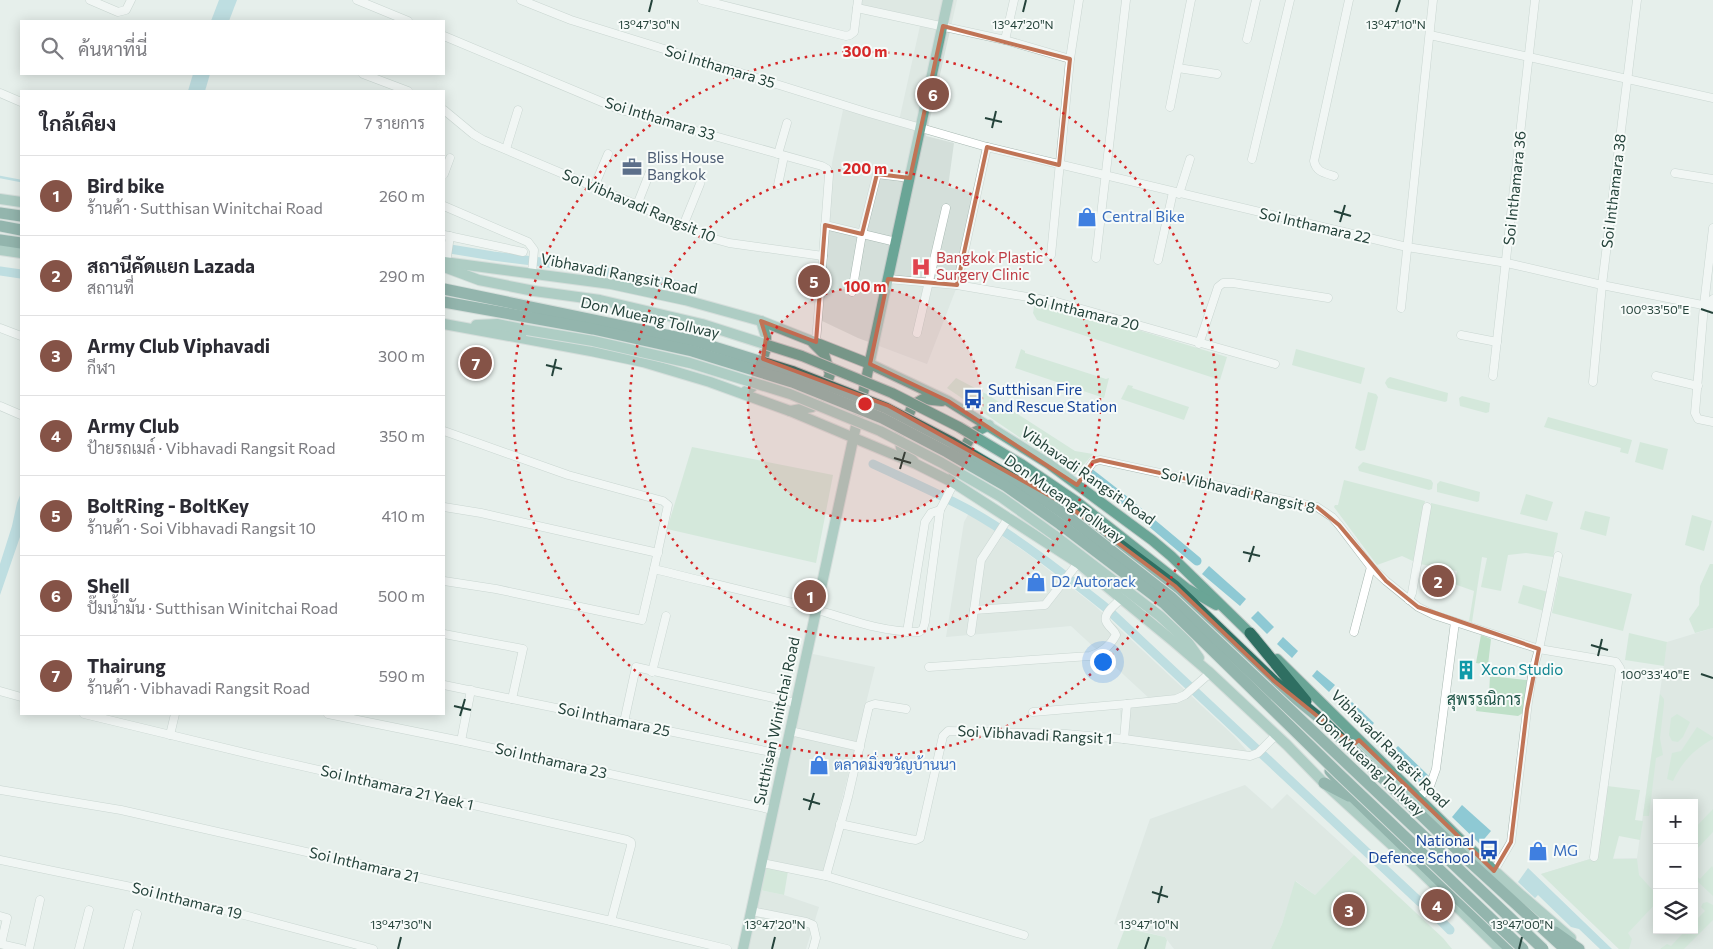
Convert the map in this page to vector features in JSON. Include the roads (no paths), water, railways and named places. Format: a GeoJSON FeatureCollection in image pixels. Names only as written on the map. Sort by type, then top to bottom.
{"type":"FeatureCollection","features":[{"type":"Feature","properties":{"kind":"highway"},"geometry":{"type":"LineString","coordinates":[[0,212],[20,215]]}},
{"type":"Feature","properties":{"kind":"highway"},"geometry":{"type":"LineString","coordinates":[[0,226],[20,230]]}},
{"type":"Feature","properties":{"kind":"highway"},"geometry":{"type":"LineString","coordinates":[[0,240],[20,243]]}},
{"type":"Feature","properties":{"kind":"highway","name":"Vibhavadi Rangsit Road"},"geometry":{"type":"LineString","coordinates":[[445,288],[530,311],[694,348],[794,380],[885,416],[949,449],[1008,485],[1063,523],[1166,602],[1265,698],[1355,799],[1510,949]]}},
{"type":"Feature","properties":{"kind":"highway","name":"Don Mueang Tollway"},"geometry":{"type":"LineString","coordinates":[[445,288],[695,341],[794,372],[886,408],[951,442],[1012,478],[1066,515],[1171,597],[1543,949]]}},
{"type":"Feature","properties":{"kind":"highway","name":"Vibhavadi Rangsit Road"},"geometry":{"type":"LineString","coordinates":[[445,304],[530,311],[698,338],[797,370],[889,406],[953,439],[1014,476],[1073,504],[1175,586],[1274,681],[1322,720],[1470,863],[1565,949]]}},
{"type":"Feature","properties":{"kind":"highway","name":"Don Mueang Tollway"},"geometry":{"type":"LineString","coordinates":[[445,304],[593,329],[692,351],[792,382],[882,418],[1006,486],[1060,524],[1164,603],[1524,949]]}},
{"type":"Feature","properties":{"kind":"highway"},"geometry":{"type":"LineString","coordinates":[[1250,633],[1322,720]]}},
{"type":"Feature","properties":{"kind":"highway"},"geometry":{"type":"LineString","coordinates":[[1324,783],[1355,799]]}},
{"type":"Feature","properties":{"kind":"highway"},"geometry":{"type":"LineString","coordinates":[[1523,910],[1579,949]]}},
{"type":"Feature","properties":{"kind":"main road","name":"Sutthisan Winitchai Road"},"geometry":{"type":"LineString","coordinates":[[743,949],[948,0]]}},
{"type":"Feature","properties":{"kind":"main road"},"geometry":{"type":"LineString","coordinates":[[0,199],[20,202]]}},
{"type":"Feature","properties":{"kind":"main road"},"geometry":{"type":"LineString","coordinates":[[0,250],[20,253]]}},
{"type":"Feature","properties":{"kind":"main road"},"geometry":{"type":"LineString","coordinates":[[445,262],[478,280],[600,300],[702,324],[802,356],[892,393],[959,427],[1021,464],[1186,588],[1228,612]]}},
{"type":"Feature","properties":{"kind":"main road","name":"Vibhavadi Rangsit Road"},"geometry":{"type":"LineString","coordinates":[[445,262],[532,270],[611,284],[685,300],[761,321],[870,364],[948,401],[989,425],[1049,464],[1171,556],[1418,799],[1494,871],[1584,949]]}},
{"type":"Feature","properties":{"kind":"main road"},"geometry":{"type":"LineString","coordinates":[[743,394],[752,387],[758,378],[766,348],[766,337],[761,321]]}},
{"type":"Feature","properties":{"kind":"main road"},"geometry":{"type":"LineString","coordinates":[[447,325],[497,324],[593,341],[690,363],[790,394],[880,431],[1001,496],[1101,570],[1180,634],[1209,672]]}},
{"type":"Feature","properties":{"kind":"main road"},"geometry":{"type":"LineString","coordinates":[[447,325],[537,340],[642,362],[790,411],[916,464],[955,484],[1006,522],[1078,563],[1209,672],[1500,949]]}},
{"type":"Feature","properties":{"kind":"main road"},"geometry":{"type":"LineString","coordinates":[[790,411],[812,407],[822,399],[830,374],[824,354],[812,340]]}},
{"type":"Feature","properties":{"kind":"main road"},"geometry":{"type":"LineString","coordinates":[[916,464],[901,448],[899,436],[913,405],[923,400],[948,401]]}},
{"type":"Feature","properties":{"kind":"main road"},"geometry":{"type":"LineString","coordinates":[[955,484],[954,467],[973,433],[989,425]]}},
{"type":"Feature","properties":{"kind":"street"},"geometry":{"type":"LineString","coordinates":[[90,0],[118,12],[126,10],[131,0]]}},
{"type":"Feature","properties":{"kind":"street"},"geometry":{"type":"LineString","coordinates":[[356,0],[406,20]]}},
{"type":"Feature","properties":{"kind":"street","name":"Soi Inthamara 35"},"geometry":{"type":"LineString","coordinates":[[521,0],[571,20],[869,114],[921,128]]}},
{"type":"Feature","properties":{"kind":"street"},"geometry":{"type":"LineString","coordinates":[[702,0],[846,36],[854,32],[857,4],[1005,40],[1070,59]]}},
{"type":"Feature","properties":{"kind":"street"},"geometry":{"type":"LineString","coordinates":[[1005,40],[1014,0]]}},
{"type":"Feature","properties":{"kind":"street"},"geometry":{"type":"LineString","coordinates":[[1051,255],[1070,59],[1079,0]]}},
{"type":"Feature","properties":{"kind":"street"},"geometry":{"type":"LineString","coordinates":[[1096,258],[1125,0]]}},
{"type":"Feature","properties":{"kind":"street"},"geometry":{"type":"LineString","coordinates":[[1170,107],[1191,0]]}},
{"type":"Feature","properties":{"kind":"street"},"geometry":{"type":"LineString","coordinates":[[1247,39],[1256,0]]}},
{"type":"Feature","properties":{"kind":"street"},"geometry":{"type":"LineString","coordinates":[[1252,160],[1290,0]]}},
{"type":"Feature","properties":{"kind":"street"},"geometry":{"type":"LineString","coordinates":[[1334,176],[1320,171],[1315,167],[1314,161],[1349,0]]}},
{"type":"Feature","properties":{"kind":"street"},"geometry":{"type":"LineString","coordinates":[[1401,308],[1433,0]]}},
{"type":"Feature","properties":{"kind":"street","name":"Soi Inthamara 36"},"geometry":{"type":"LineString","coordinates":[[1493,376],[1535,0]]}},
{"type":"Feature","properties":{"kind":"street","name":"Soi Inthamara 38"},"geometry":{"type":"LineString","coordinates":[[1592,382],[1637,0]]}},
{"type":"Feature","properties":{"kind":"street"},"geometry":{"type":"LineString","coordinates":[[1430,35],[1713,98]]}},
{"type":"Feature","properties":{"kind":"street","name":"Soi Inthamara 33"},"geometry":{"type":"LineString","coordinates":[[445,36],[621,110],[822,166],[827,169],[829,175],[823,256]]}},
{"type":"Feature","properties":{"kind":"street"},"geometry":{"type":"LineString","coordinates":[[1178,68],[1217,74]]}},
{"type":"Feature","properties":{"kind":"street"},"geometry":{"type":"LineString","coordinates":[[367,75],[405,90]]}},
{"type":"Feature","properties":{"kind":"street"},"geometry":{"type":"LineString","coordinates":[[0,93],[20,102]]}},
{"type":"Feature","properties":{"kind":"street"},"geometry":{"type":"LineString","coordinates":[[506,149],[518,110]]}},
{"type":"Feature","properties":{"kind":"street","name":"Soi Vibhavadi Rangsit 10"},"geometry":{"type":"LineString","coordinates":[[445,111],[483,140],[594,186],[706,237],[729,243],[823,256]]}},
{"type":"Feature","properties":{"kind":"street"},"geometry":{"type":"LineString","coordinates":[[778,185],[787,123]]}},
{"type":"Feature","properties":{"kind":"street","name":"Soi Inthamara 22"},"geometry":{"type":"LineString","coordinates":[[921,128],[1059,165],[1407,247],[1507,263],[1602,285],[1713,307]]}},
{"type":"Feature","properties":{"kind":"street"},"geometry":{"type":"LineString","coordinates":[[957,285],[987,147]]}},
{"type":"Feature","properties":{"kind":"street"},"geometry":{"type":"LineString","coordinates":[[594,186],[608,154]]}},
{"type":"Feature","properties":{"kind":"street"},"geometry":{"type":"LineString","coordinates":[[445,171],[450,158]]}},
{"type":"Feature","properties":{"kind":"street"},"geometry":{"type":"LineString","coordinates":[[1158,260],[1176,193],[1190,159]]}},
{"type":"Feature","properties":{"kind":"street"},"geometry":{"type":"LineString","coordinates":[[637,205],[650,172]]}},
{"type":"Feature","properties":{"kind":"street"},"geometry":{"type":"LineString","coordinates":[[1675,173],[1713,179]]}},
{"type":"Feature","properties":{"kind":"street"},"geometry":{"type":"LineString","coordinates":[[852,292],[862,234],[877,174],[910,178]]}},
{"type":"Feature","properties":{"kind":"street"},"geometry":{"type":"LineString","coordinates":[[683,226],[700,184]]}},
{"type":"Feature","properties":{"kind":"street"},"geometry":{"type":"LineString","coordinates":[[445,206],[528,242],[534,250],[532,270]]}},
{"type":"Feature","properties":{"kind":"street"},"geometry":{"type":"LineString","coordinates":[[917,334],[946,208]]}},
{"type":"Feature","properties":{"kind":"street"},"geometry":{"type":"LineString","coordinates":[[825,224],[896,242]]}},
{"type":"Feature","properties":{"kind":"street"},"geometry":{"type":"LineString","coordinates":[[1713,228],[1695,413],[1696,417],[1701,420],[1713,422]]}},
{"type":"Feature","properties":{"kind":"street"},"geometry":{"type":"LineString","coordinates":[[445,262],[449,246],[447,236],[523,252]]}},
{"type":"Feature","properties":{"kind":"street"},"geometry":{"type":"LineString","coordinates":[[812,340],[823,256]]}},
{"type":"Feature","properties":{"kind":"street","name":"Soi Inthamara 20"},"geometry":{"type":"LineString","coordinates":[[888,279],[957,285],[1056,302],[1275,364]]}},
{"type":"Feature","properties":{"kind":"street"},"geometry":{"type":"LineString","coordinates":[[1199,344],[1218,287],[1223,283],[1328,298]]}},
{"type":"Feature","properties":{"kind":"street"},"geometry":{"type":"LineString","coordinates":[[1704,306],[1713,298]]}},
{"type":"Feature","properties":{"kind":"street"},"geometry":{"type":"LineString","coordinates":[[0,328],[20,336]]}},
{"type":"Feature","properties":{"kind":"street"},"geometry":{"type":"LineString","coordinates":[[1462,335],[1498,342]]}},
{"type":"Feature","properties":{"kind":"street"},"geometry":{"type":"LineString","coordinates":[[1656,376],[1698,386]]}},
{"type":"Feature","properties":{"kind":"street"},"geometry":{"type":"LineString","coordinates":[[0,406],[20,415]]}},
{"type":"Feature","properties":{"kind":"street"},"geometry":{"type":"LineString","coordinates":[[445,431],[568,475],[663,501],[668,505],[642,620],[496,589],[445,581]]}},
{"type":"Feature","properties":{"kind":"street","name":"Soi Vibhavadi Rangsit 8"},"geometry":{"type":"LineString","coordinates":[[1077,485],[1093,462],[1100,460],[1317,507],[1332,517],[1371,567],[1386,581],[1409,600],[1434,615],[1539,649],[1616,662],[1620,668],[1594,857]]}},
{"type":"Feature","properties":{"kind":"street"},"geometry":{"type":"LineString","coordinates":[[654,569],[817,610],[874,628],[919,632],[925,622],[940,510],[955,484]]}},
{"type":"Feature","properties":{"kind":"street"},"geometry":{"type":"LineString","coordinates":[[445,507],[481,513],[658,553]]}},
{"type":"Feature","properties":{"kind":"street"},"geometry":{"type":"LineString","coordinates":[[1409,600],[1412,593],[1426,507]]}},
{"type":"Feature","properties":{"kind":"street"},"geometry":{"type":"LineString","coordinates":[[907,632],[925,522],[931,513],[940,510]]}},
{"type":"Feature","properties":{"kind":"street"},"geometry":{"type":"LineString","coordinates":[[971,632],[981,560],[1006,522]]}},
{"type":"Feature","properties":{"kind":"street"},"geometry":{"type":"LineString","coordinates":[[1494,871],[1511,842],[1533,670],[1558,556]]}},
{"type":"Feature","properties":{"kind":"street"},"geometry":{"type":"LineString","coordinates":[[974,610],[1045,605],[1078,563]]}},
{"type":"Feature","properties":{"kind":"street"},"geometry":{"type":"LineString","coordinates":[[1354,632],[1371,567]]}},
{"type":"Feature","properties":{"kind":"street"},"geometry":{"type":"LineString","coordinates":[[929,667],[1099,654],[1116,635],[1114,629],[1106,623],[1106,614],[1122,598]]}},
{"type":"Feature","properties":{"kind":"street"},"geometry":{"type":"LineString","coordinates":[[652,672],[666,616]]}},
{"type":"Feature","properties":{"kind":"street"},"geometry":{"type":"LineString","coordinates":[[1418,799],[1430,786],[1436,769],[1456,622]]}},
{"type":"Feature","properties":{"kind":"street"},"geometry":{"type":"LineString","coordinates":[[445,634],[523,649],[512,699]]}},
{"type":"Feature","properties":{"kind":"street"},"geometry":{"type":"LineString","coordinates":[[624,722],[636,667],[796,703]]}},
{"type":"Feature","properties":{"kind":"street"},"geometry":{"type":"LineString","coordinates":[[1033,712],[1176,699],[1185,695],[1209,672]]}},
{"type":"Feature","properties":{"kind":"street","name":"Soi Inthamara 25"},"geometry":{"type":"LineString","coordinates":[[445,685],[785,755]]}},
{"type":"Feature","properties":{"kind":"street"},"geometry":{"type":"LineString","coordinates":[[461,741],[471,690]]}},
{"type":"Feature","properties":{"kind":"street"},"geometry":{"type":"LineString","coordinates":[[0,691],[20,697]]}},
{"type":"Feature","properties":{"kind":"street"},"geometry":{"type":"LineString","coordinates":[[1124,739],[1127,704]]}},
{"type":"Feature","properties":{"kind":"street"},"geometry":{"type":"LineString","coordinates":[[826,876],[848,797],[869,708],[871,705],[906,709]]}},
{"type":"Feature","properties":{"kind":"street","name":"Soi Inthamara 21 Yaek 1"},"geometry":{"type":"LineString","coordinates":[[88,715],[627,840],[631,842],[631,846],[611,921]]}},
{"type":"Feature","properties":{"kind":"street"},"geometry":{"type":"LineString","coordinates":[[170,735],[175,715]]}},
{"type":"Feature","properties":{"kind":"street","name":"Soi Inthamara 23"},"geometry":{"type":"LineString","coordinates":[[333,715],[461,741],[773,810]]}},
{"type":"Feature","properties":{"kind":"street"},"geometry":{"type":"LineString","coordinates":[[790,731],[860,747]]}},
{"type":"Feature","properties":{"kind":"street","name":"Soi Vibhavadi Rangsit 1"},"geometry":{"type":"LineString","coordinates":[[840,824],[910,839],[916,840],[920,838],[943,736],[948,731],[1066,734],[1124,739],[1250,756],[1258,754],[1276,735]]}},
{"type":"Feature","properties":{"kind":"street","name":"Soi Inthamara 21"},"geometry":{"type":"LineString","coordinates":[[0,790],[121,810],[611,921],[697,945],[727,949]]}},
{"type":"Feature","properties":{"kind":"street","name":"Soi Inthamara 19"},"geometry":{"type":"LineString","coordinates":[[0,860],[141,890],[373,949]]}},
{"type":"Feature","properties":{"kind":"street"},"geometry":{"type":"LineString","coordinates":[[762,863],[826,876],[1024,935]]}},
{"type":"Feature","properties":{"kind":"street"},"geometry":{"type":"LineString","coordinates":[[29,949],[40,900]]}},
{"type":"Feature","properties":{"kind":"street"},"geometry":{"type":"LineString","coordinates":[[79,949],[89,910]]}},
{"type":"Feature","properties":{"kind":"street"},"geometry":{"type":"LineString","coordinates":[[751,911],[806,922],[813,926],[816,938],[813,949]]}},
{"type":"Feature","properties":{"kind":"street"},"geometry":{"type":"LineString","coordinates":[[128,949],[137,914]]}},
{"type":"Feature","properties":{"kind":"street"},"geometry":{"type":"LineString","coordinates":[[0,916],[7,918],[1,944],[22,949]]}},
{"type":"Feature","properties":{"kind":"water"},"geometry":{"type":"Polygon","coordinates":[[[219,0],[237,0],[229,20],[211,20],[219,0]]]}},
{"type":"Feature","properties":{"kind":"water"},"geometry":{"type":"Polygon","coordinates":[[[193,75],[210,75],[205,90],[188,90],[193,75]]]}},
{"type":"Feature","properties":{"kind":"water"},"geometry":{"type":"Polygon","coordinates":[[[20,496],[20,537],[0,595],[0,564],[20,496]]]}},
{"type":"Feature","properties":{"kind":"water"},"geometry":{"type":"Polygon","coordinates":[[[1209,566],[1246,599],[1240,606],[1202,574],[1209,566]]]}},
{"type":"Feature","properties":{"kind":"water"},"geometry":{"type":"Polygon","coordinates":[[[1258,611],[1274,627],[1267,634],[1251,618],[1258,611]]]}},
{"type":"Feature","properties":{"kind":"water"},"geometry":{"type":"Polygon","coordinates":[[[1283,637],[1298,651],[1292,658],[1277,644],[1283,637]]]}},
{"type":"Feature","properties":{"kind":"water"},"geometry":{"type":"Polygon","coordinates":[[[1317,670],[1335,685],[1329,692],[1312,676],[1317,670]]]}},
{"type":"Feature","properties":{"kind":"water"},"geometry":{"type":"Polygon","coordinates":[[[1352,702],[1374,723],[1368,730],[1346,708],[1352,702]]]}},
{"type":"Feature","properties":{"kind":"water"},"geometry":{"type":"Polygon","coordinates":[[[1398,746],[1429,776],[1421,785],[1391,753],[1398,746]]]}},
{"type":"Feature","properties":{"kind":"water"},"geometry":{"type":"Polygon","coordinates":[[[1462,805],[1491,831],[1480,844],[1452,817],[1462,805]]]}},
{"type":"Feature","properties":{"kind":"water"},"geometry":{"type":"Polygon","coordinates":[[[1528,868],[1612,949],[1600,949],[1579,929],[1571,927],[1538,895],[1535,898],[1518,882],[1528,868]]]}},
{"type":"Feature","properties":{"kind":"waterway"},"geometry":{"type":"LineString","coordinates":[[0,177],[20,181]]}},
{"type":"Feature","properties":{"kind":"waterway"},"geometry":{"type":"LineString","coordinates":[[445,248],[573,266],[678,285]]}},
{"type":"Feature","properties":{"kind":"waterway"},"geometry":{"type":"LineString","coordinates":[[0,271],[20,274]]}},
{"type":"Feature","properties":{"kind":"waterway"},"geometry":{"type":"LineString","coordinates":[[873,464],[945,498],[987,521],[1039,556],[1105,607],[1420,902]]}},
{"type":"Feature","properties":{"kind":"waterway"},"geometry":{"type":"LineString","coordinates":[[1090,473],[1197,561]]}},
{"type":"Feature","properties":{"kind":"waterway"},"geometry":{"type":"LineString","coordinates":[[1440,920],[1450,930]]}},
{"type":"Feature","properties":{"kind":"place","name":"Shell"},"geometry":{"type":"Point","coordinates":[933,94]}},
{"type":"Feature","properties":{"kind":"place","name":"Bliss House Bangkok"},"geometry":{"type":"Point","coordinates":[632,167]}},
{"type":"Feature","properties":{"kind":"place","name":"Central Bike"},"geometry":{"type":"Point","coordinates":[1087,217]}},
{"type":"Feature","properties":{"kind":"place","name":"Bangkok Plastic Surgery Clinic"},"geometry":{"type":"Point","coordinates":[921,267]}},
{"type":"Feature","properties":{"kind":"place","name":"BoltRing - BoltKey"},"geometry":{"type":"Point","coordinates":[814,281]}},
{"type":"Feature","properties":{"kind":"place","name":"Thairung"},"geometry":{"type":"Point","coordinates":[476,363]}},
{"type":"Feature","properties":{"kind":"place","name":"Sutthisan Fire and Rescue Station"},"geometry":{"type":"Point","coordinates":[973,399]}},
{"type":"Feature","properties":{"kind":"place","name":"สถานีคัดแยก Lazada"},"geometry":{"type":"Point","coordinates":[1438,581]}},
{"type":"Feature","properties":{"kind":"place","name":"D2 Autorack"},"geometry":{"type":"Point","coordinates":[1036,582]}},
{"type":"Feature","properties":{"kind":"place","name":"Bird bike"},"geometry":{"type":"Point","coordinates":[810,596]}},
{"type":"Feature","properties":{"kind":"place","name":"Xcon Studio"},"geometry":{"type":"Point","coordinates":[1466,670]}},
{"type":"Feature","properties":{"kind":"place","name":"ตลาดมิ่งขวัญบ้านนา"},"geometry":{"type":"Point","coordinates":[819,765]}},
{"type":"Feature","properties":{"kind":"place","name":"National Defence School"},"geometry":{"type":"Point","coordinates":[1489,850]}},
{"type":"Feature","properties":{"kind":"place","name":"MG"},"geometry":{"type":"Point","coordinates":[1538,851]}},
{"type":"Feature","properties":{"kind":"place","name":"Army Club"},"geometry":{"type":"Point","coordinates":[1437,905]}},
{"type":"Feature","properties":{"kind":"place","name":"Army Club Viphavadi"},"geometry":{"type":"Point","coordinates":[1349,910]}},
{"type":"Feature","properties":{"kind":"district","name":"สุพรรณิการ"},"geometry":{"type":"Point","coordinates":[1484,699]}}]}
